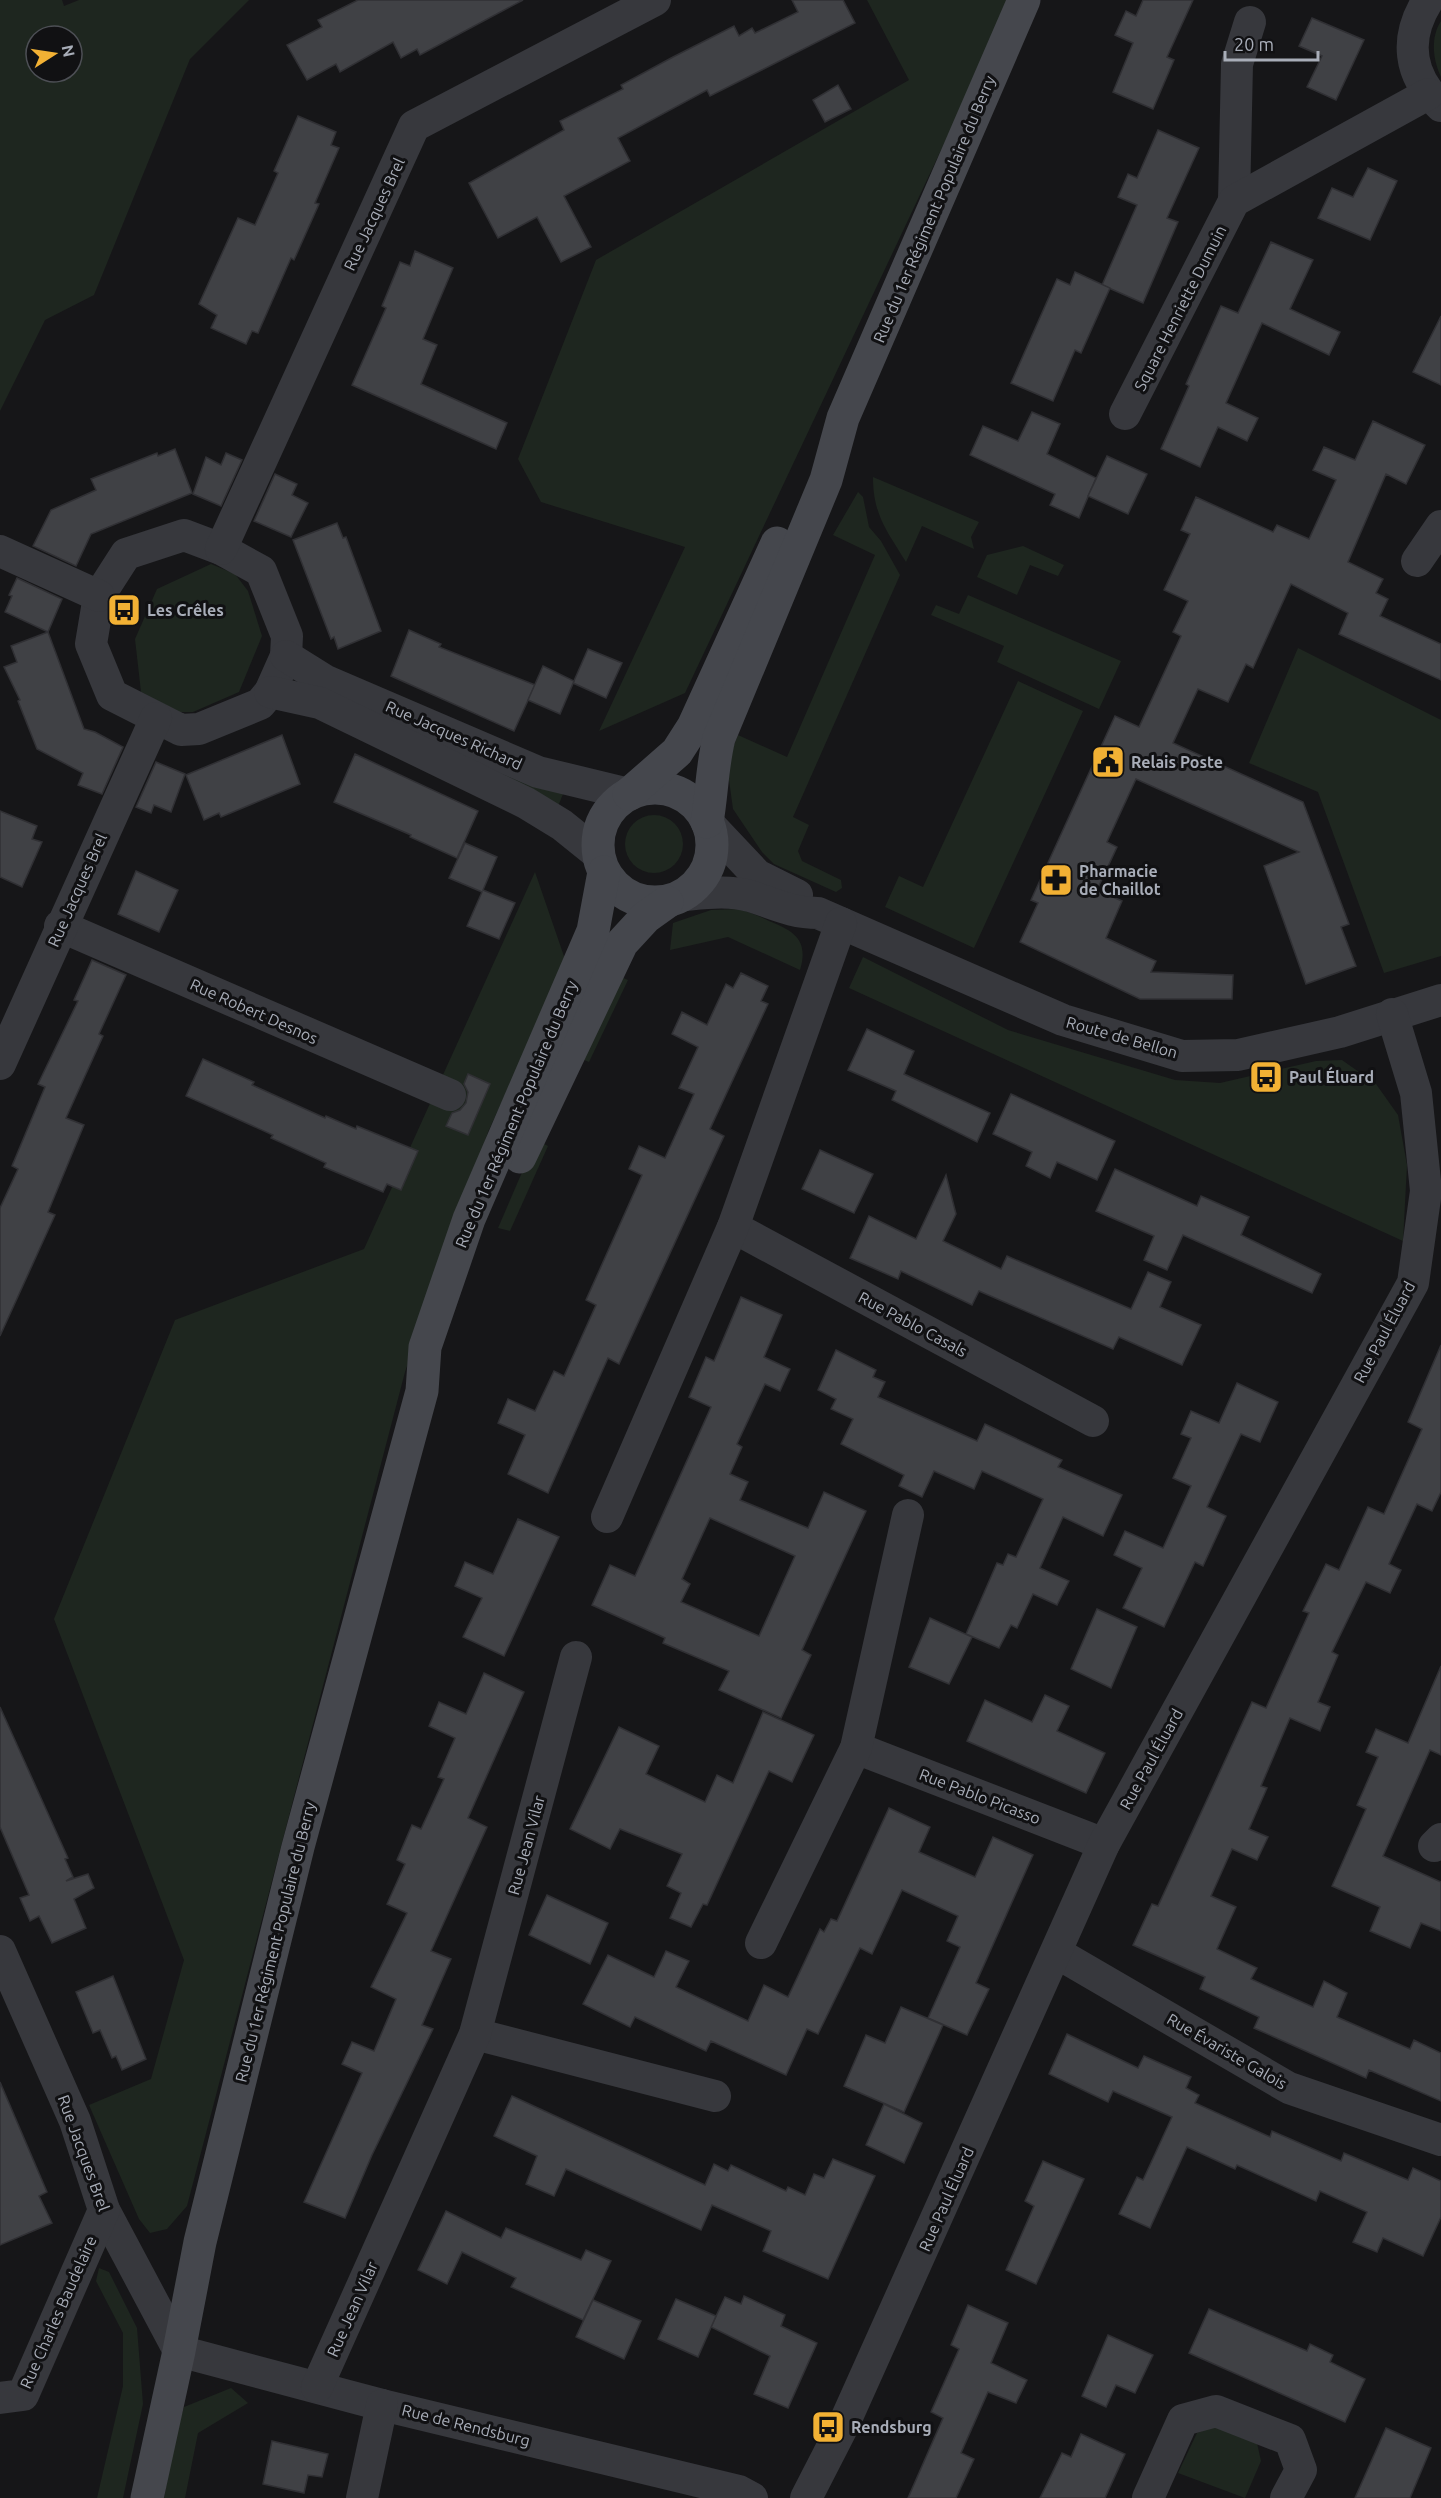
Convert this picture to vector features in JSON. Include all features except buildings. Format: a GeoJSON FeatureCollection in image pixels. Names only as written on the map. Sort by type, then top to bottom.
{"type":"FeatureCollection","features":[{"type":"Feature","properties":{"kind":"main road","name":"Rue du 1er Régiment Populaire du Berry"},"geometry":{"type":"LineString","coordinates":[[707,822],[712,792],[712,766],[719,738],[826,480],[843,418],[1024,0]]}},
{"type":"Feature","properties":{"kind":"main road","name":"Rue du 1er Régiment Populaire du Berry"},"geometry":{"type":"LineString","coordinates":[[629,794],[677,752],[693,728],[808,475],[843,418]]}},
{"type":"Feature","properties":{"kind":"main road"},"geometry":{"type":"LineString","coordinates":[[647,789],[665,789],[682,795],[697,807],[707,822],[712,838],[712,854],[702,877],[676,898],[643,901],[628,896],[614,887],[601,863],[598,836],[604,819],[614,804],[629,794],[647,789]]}},
{"type":"Feature","properties":{"kind":"main road","name":"Rue du 1er Régiment Populaire du Berry"},"geometry":{"type":"LineString","coordinates":[[147,2498],[200,2242],[298,1846],[422,1391],[425,1347],[469,1219],[593,931],[601,863]]}},
{"type":"Feature","properties":{"kind":"main road","name":"Rue du 1er Régiment Populaire du Berry"},"geometry":{"type":"LineString","coordinates":[[422,1391],[442,1352],[487,1227],[604,977],[622,943],[646,916],[676,898]]}},
{"type":"Feature","properties":{"kind":"street","name":"Rue Jacques Brel"},"geometry":{"type":"LineString","coordinates":[[221,549],[414,126],[655,0]]}},
{"type":"Feature","properties":{"kind":"street"},"geometry":{"type":"LineString","coordinates":[[1234,201],[1435,100],[1415,70],[1412,43],[1418,17],[1428,0]]}},
{"type":"Feature","properties":{"kind":"street","name":"Square Henriette Dumuin"},"geometry":{"type":"LineString","coordinates":[[1125,414],[1234,201],[1237,64],[1250,22]]}},
{"type":"Feature","properties":{"kind":"street"},"geometry":{"type":"LineString","coordinates":[[1417,561],[1441,526]]}},
{"type":"Feature","properties":{"kind":"street"},"geometry":{"type":"LineString","coordinates":[[184,535],[221,549],[261,571],[287,636],[286,656],[270,692],[260,704],[199,729],[181,730],[112,694],[91,644],[99,596],[126,555],[184,535]]}},
{"type":"Feature","properties":{"kind":"street"},"geometry":{"type":"LineString","coordinates":[[0,551],[99,596]]}},
{"type":"Feature","properties":{"kind":"street","name":"Rue Jacques Richard"},"geometry":{"type":"LineString","coordinates":[[286,656],[326,681],[538,772],[629,794]]}},
{"type":"Feature","properties":{"kind":"street","name":"Rue Jacques Richard"},"geometry":{"type":"LineString","coordinates":[[270,692],[320,703],[526,803],[562,825],[601,863]]}},
{"type":"Feature","properties":{"kind":"street","name":"Rue Jacques Brel"},"geometry":{"type":"LineString","coordinates":[[0,1064],[60,926],[156,718]]}},
{"type":"Feature","properties":{"kind":"street","name":"Route de Bellon"},"geometry":{"type":"LineString","coordinates":[[707,822],[757,875],[804,899],[829,918],[1063,1020],[1182,1056],[1238,1056],[1340,1032],[1441,1000]]}},
{"type":"Feature","properties":{"kind":"street","name":"Route de Bellon"},"geometry":{"type":"LineString","coordinates":[[676,898],[728,892],[748,896],[798,913],[829,918]]}},
{"type":"Feature","properties":{"kind":"street"},"geometry":{"type":"LineString","coordinates":[[607,1517],[733,1227],[829,918]]}},
{"type":"Feature","properties":{"kind":"street","name":"Rue Robert Desnos"},"geometry":{"type":"LineString","coordinates":[[60,926],[450,1095]]}},
{"type":"Feature","properties":{"kind":"street","name":"Rue Paul Éluard"},"geometry":{"type":"LineString","coordinates":[[806,2498],[843,2426],[1104,1844],[1413,1283],[1426,1191],[1416,1093],[1392,1014]]}},
{"type":"Feature","properties":{"kind":"street","name":"Rue Pablo Casals"},"geometry":{"type":"LineString","coordinates":[[733,1227],[1093,1421]]}},
{"type":"Feature","properties":{"kind":"street"},"geometry":{"type":"LineString","coordinates":[[761,1943],[856,1748],[908,1515]]}},
{"type":"Feature","properties":{"kind":"street","name":"Rue Jean Vilar"},"geometry":{"type":"LineString","coordinates":[[317,2387],[476,2034],[576,1657]]}},
{"type":"Feature","properties":{"kind":"street","name":"Rue Pablo Picasso"},"geometry":{"type":"LineString","coordinates":[[856,1748],[1104,1844]]}},
{"type":"Feature","properties":{"kind":"street","name":"Rue Jacques Brel"},"geometry":{"type":"LineString","coordinates":[[0,1951],[75,2121],[104,2210],[179,2351]]}},
{"type":"Feature","properties":{"kind":"street","name":"Rue Évariste Galois"},"geometry":{"type":"LineString","coordinates":[[1056,1953],[1289,2088],[1441,2140]]}},
{"type":"Feature","properties":{"kind":"street"},"geometry":{"type":"LineString","coordinates":[[476,2034],[716,2096]]}},
{"type":"Feature","properties":{"kind":"street","name":"Rue Charles Baudelaire"},"geometry":{"type":"LineString","coordinates":[[0,2398],[23,2394],[104,2210]]}},
{"type":"Feature","properties":{"kind":"street","name":"Rue de Rendsburg"},"geometry":{"type":"LineString","coordinates":[[179,2351],[382,2405],[739,2491],[752,2498]]}},
{"type":"Feature","properties":{"kind":"street"},"geometry":{"type":"LineString","coordinates":[[362,2498],[382,2405]]}},
{"type":"Feature","properties":{"kind":"street"},"geometry":{"type":"LineString","coordinates":[[1148,2498],[1183,2420],[1216,2411],[1290,2440],[1301,2470],[1286,2498]]}},
{"type":"Feature","properties":{"kind":"shaded area"},"geometry":{"type":"Polygon","coordinates":[[[0,0],[62,0],[64,6],[79,0],[249,0],[190,59],[94,295],[45,320],[0,411],[0,0]]]}},
{"type":"Feature","properties":{"kind":"shaded area"},"geometry":{"type":"Polygon","coordinates":[[[867,0],[1007,0],[959,112],[685,693],[599,731],[685,547],[541,502],[518,459],[596,260],[909,80],[867,0]]]}},
{"type":"Feature","properties":{"kind":"shaded area"},"geometry":{"type":"Polygon","coordinates":[[[1441,21],[1441,77],[1436,63],[1434,42],[1441,21]]]}},
{"type":"Feature","properties":{"kind":"shaded area"},"geometry":{"type":"Polygon","coordinates":[[[873,477],[979,522],[971,537],[974,549],[922,526],[906,562],[887,532],[878,512],[873,477]]]}},
{"type":"Feature","properties":{"kind":"shaded area"},"geometry":{"type":"Polygon","coordinates":[[[858,492],[863,497],[869,527],[881,541],[900,575],[793,817],[809,825],[798,851],[802,861],[841,880],[842,888],[836,892],[774,864],[762,852],[733,809],[729,780],[730,755],[738,735],[787,757],[875,555],[833,535],[858,492]]]}},
{"type":"Feature","properties":{"kind":"shaded area"},"geometry":{"type":"Polygon","coordinates":[[[1023,546],[1064,565],[1058,576],[1030,565],[1017,595],[977,577],[987,555],[1023,546]]]}},
{"type":"Feature","properties":{"kind":"shaded area"},"geometry":{"type":"Polygon","coordinates":[[[211,564],[235,574],[248,591],[262,636],[239,692],[193,712],[179,712],[141,692],[135,639],[157,589],[211,564]]]}},
{"type":"Feature","properties":{"kind":"shaded area"},"geometry":{"type":"Polygon","coordinates":[[[968,595],[1121,661],[1099,709],[997,662],[1004,646],[931,615],[936,605],[959,614],[968,595]]]}},
{"type":"Feature","properties":{"kind":"shaded area"},"geometry":{"type":"Polygon","coordinates":[[[1298,648],[1441,720],[1441,956],[1384,973],[1318,792],[1249,763],[1298,648]]]}},
{"type":"Feature","properties":{"kind":"shaded area"},"geometry":{"type":"Polygon","coordinates":[[[1018,681],[1083,711],[974,948],[885,907],[899,876],[923,887],[1018,681]]]}},
{"type":"Feature","properties":{"kind":"shaded area"},"geometry":{"type":"Polygon","coordinates":[[[436,741],[565,789],[557,809],[436,741]]]}},
{"type":"Feature","properties":{"kind":"shaded area"},"geometry":{"type":"Polygon","coordinates":[[[654,815],[665,817],[678,828],[683,844],[681,855],[670,868],[654,873],[643,871],[630,860],[625,844],[627,833],[638,820],[654,815]]]}},
{"type":"Feature","properties":{"kind":"shaded area"},"geometry":{"type":"Polygon","coordinates":[[[535,872],[566,962],[488,1132],[405,1372],[187,2206],[167,2229],[150,2233],[139,2219],[89,2105],[151,2079],[184,1960],[54,1619],[175,1320],[364,1249],[535,872]]]}},
{"type":"Feature","properties":{"kind":"shaded area"},"geometry":{"type":"Polygon","coordinates":[[[738,909],[761,917],[792,933],[801,944],[800,970],[728,937],[670,950],[673,923],[711,910],[738,909]]]}},
{"type":"Feature","properties":{"kind":"shaded area"},"geometry":{"type":"Polygon","coordinates":[[[863,957],[1008,1030],[1175,1080],[1220,1083],[1316,1061],[1342,1060],[1376,1084],[1398,1115],[1407,1165],[1403,1241],[849,988],[863,957]]]}},
{"type":"Feature","properties":{"kind":"shaded area"},"geometry":{"type":"Polygon","coordinates":[[[616,975],[628,980],[589,1062],[577,1057],[616,975]]]}},
{"type":"Feature","properties":{"kind":"shaded area"},"geometry":{"type":"Polygon","coordinates":[[[536,1140],[548,1146],[510,1231],[498,1228],[536,1140]]]}},
{"type":"Feature","properties":{"kind":"shaded area"},"geometry":{"type":"Polygon","coordinates":[[[99,2268],[109,2272],[137,2328],[143,2404],[123,2498],[97,2498],[123,2386],[123,2333],[96,2281],[99,2268]]]}},
{"type":"Feature","properties":{"kind":"shaded area"},"geometry":{"type":"Polygon","coordinates":[[[231,2388],[248,2403],[198,2433],[185,2498],[164,2498],[176,2433],[184,2407],[231,2388]]]}},
{"type":"Feature","properties":{"kind":"shaded area"},"geometry":{"type":"Polygon","coordinates":[[[1219,2424],[1257,2443],[1261,2461],[1245,2498],[1178,2473],[1197,2433],[1219,2424]]]}},
{"type":"Feature","properties":{"kind":"place","name":"Les Crêles"},"geometry":{"type":"Point","coordinates":[124,610]}},
{"type":"Feature","properties":{"kind":"place","name":"Relais Poste"},"geometry":{"type":"Point","coordinates":[1108,762]}},
{"type":"Feature","properties":{"kind":"place","name":"Pharmacie de Chaillot"},"geometry":{"type":"Point","coordinates":[1056,880]}},
{"type":"Feature","properties":{"kind":"place","name":"Paul Éluard"},"geometry":{"type":"Point","coordinates":[1266,1077]}},
{"type":"Feature","properties":{"kind":"place","name":"Rendsburg"},"geometry":{"type":"Point","coordinates":[828,2427]}}]}
